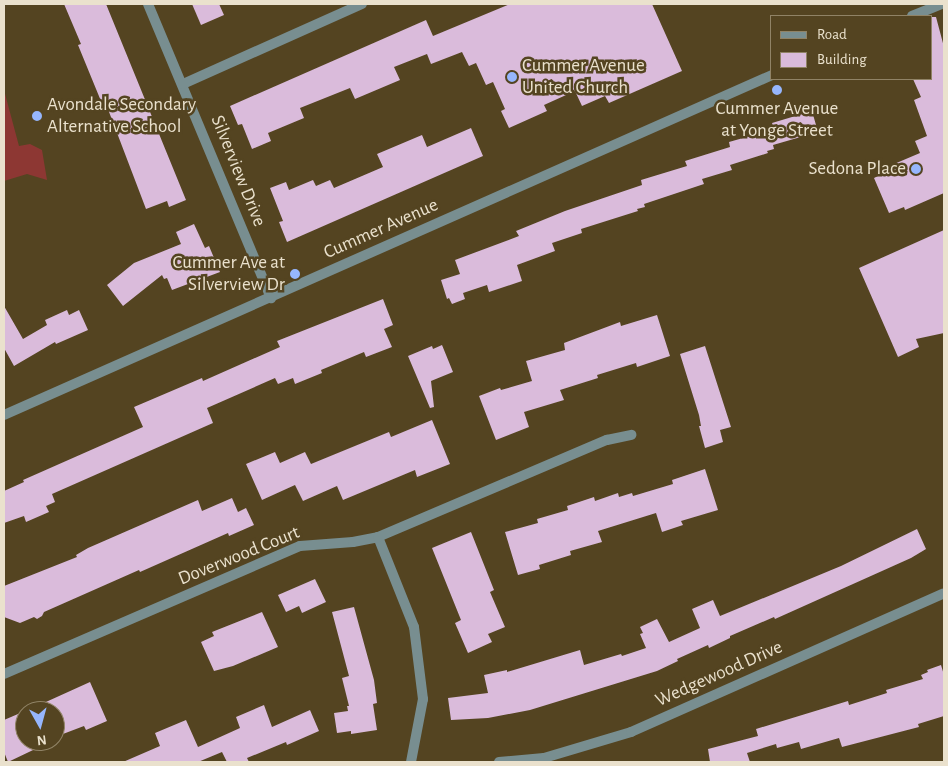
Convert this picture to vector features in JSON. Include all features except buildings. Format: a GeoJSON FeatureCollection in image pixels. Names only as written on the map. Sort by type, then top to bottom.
{"type":"FeatureCollection","features":[{"type":"Feature","properties":{"kind":"street","name":"Silverview Drive"},"geometry":{"type":"LineString","coordinates":[[148,4],[271,298]]}},
{"type":"Feature","properties":{"kind":"street"},"geometry":{"type":"LineString","coordinates":[[183,84],[362,4]]}},
{"type":"Feature","properties":{"kind":"street"},"geometry":{"type":"LineString","coordinates":[[914,15],[941,4]]}},
{"type":"Feature","properties":{"kind":"street","name":"Cummer Avenue"},"geometry":{"type":"LineString","coordinates":[[4,415],[770,76]]}},
{"type":"Feature","properties":{"kind":"street","name":"Doverwood Court"},"geometry":{"type":"LineString","coordinates":[[4,674],[300,546],[353,542],[378,537],[607,440],[631,435]]}},
{"type":"Feature","properties":{"kind":"street"},"geometry":{"type":"LineString","coordinates":[[378,537],[414,626],[423,699],[411,762]]}},
{"type":"Feature","properties":{"kind":"street","name":"Wedgewood Drive"},"geometry":{"type":"LineString","coordinates":[[499,762],[544,758],[631,732],[944,593]]}},
{"type":"Feature","properties":{"kind":"shaded area"},"geometry":{"type":"Polygon","coordinates":[[[4,90],[19,146],[30,144],[42,150],[47,180],[27,174],[4,181],[4,90]]]}},
{"type":"Feature","properties":{"kind":"place","name":"Cummer Avenue United Church"},"geometry":{"type":"Point","coordinates":[512,77]}},
{"type":"Feature","properties":{"kind":"place","name":"Cummer Avenue at Yonge Street"},"geometry":{"type":"Point","coordinates":[777,90]}},
{"type":"Feature","properties":{"kind":"place","name":"Avondale Secondary Alternative School"},"geometry":{"type":"Point","coordinates":[37,116]}},
{"type":"Feature","properties":{"kind":"place","name":"Sedona Place"},"geometry":{"type":"Point","coordinates":[916,169]}},
{"type":"Feature","properties":{"kind":"place","name":"Cummer Ave at Silverview Dr"},"geometry":{"type":"Point","coordinates":[295,274]}}]}
